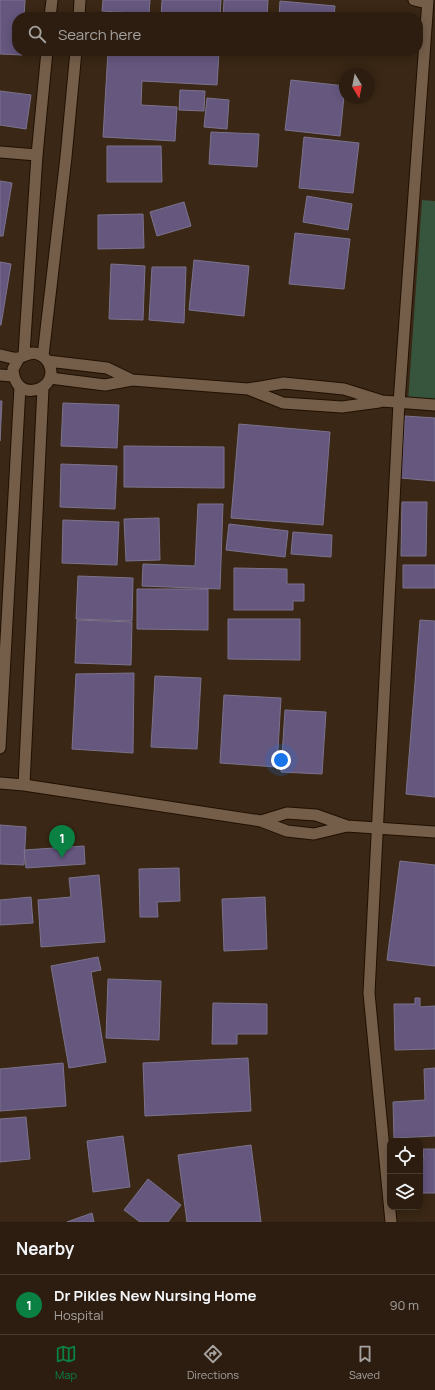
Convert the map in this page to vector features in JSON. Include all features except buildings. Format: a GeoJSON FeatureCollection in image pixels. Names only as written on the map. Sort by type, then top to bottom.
{"type":"FeatureCollection","features":[{"type":"Feature","properties":{"kind":"street"},"geometry":{"type":"LineString","coordinates":[[51,12],[52,0]]}},
{"type":"Feature","properties":{"kind":"street"},"geometry":{"type":"LineString","coordinates":[[79,12],[80,0]]}},
{"type":"Feature","properties":{"kind":"street"},"geometry":{"type":"LineString","coordinates":[[391,1222],[369,993],[399,403],[428,1],[414,0]]}},
{"type":"Feature","properties":{"kind":"street"},"geometry":{"type":"LineString","coordinates":[[0,748],[20,387],[13,376],[14,363],[21,356],[47,56]]}},
{"type":"Feature","properties":{"kind":"street"},"geometry":{"type":"LineString","coordinates":[[24,785],[42,388],[50,378],[50,366],[45,358],[76,56]]}},
{"type":"Feature","properties":{"kind":"street"},"geometry":{"type":"LineString","coordinates":[[0,152],[37,154]]}},
{"type":"Feature","properties":{"kind":"street"},"geometry":{"type":"LineString","coordinates":[[0,355],[21,356],[37,353],[45,358],[107,368],[132,380]]}},
{"type":"Feature","properties":{"kind":"street"},"geometry":{"type":"LineString","coordinates":[[0,375],[13,376]]}},
{"type":"Feature","properties":{"kind":"street"},"geometry":{"type":"LineString","coordinates":[[50,378],[105,385],[132,380],[248,389],[284,383],[344,389],[382,401],[435,405]]}},
{"type":"Feature","properties":{"kind":"street"},"geometry":{"type":"LineString","coordinates":[[20,387],[31,391],[42,388]]}},
{"type":"Feature","properties":{"kind":"street"},"geometry":{"type":"LineString","coordinates":[[248,389],[284,403],[342,408],[382,401]]}},
{"type":"Feature","properties":{"kind":"street"},"geometry":{"type":"LineString","coordinates":[[0,783],[24,785],[261,821],[287,831],[314,834],[347,826]]}},
{"type":"Feature","properties":{"kind":"street"},"geometry":{"type":"LineString","coordinates":[[261,821],[287,813],[316,815],[347,826],[435,832]]}},
{"type":"Feature","properties":{"kind":"green space"},"geometry":{"type":"Polygon","coordinates":[[[422,200],[435,201],[435,404],[408,402],[422,200]]]}},
{"type":"Feature","properties":{"kind":"place","name":"Dr Pikles New Nursing Home"},"geometry":{"type":"Point","coordinates":[62,858]}}]}
